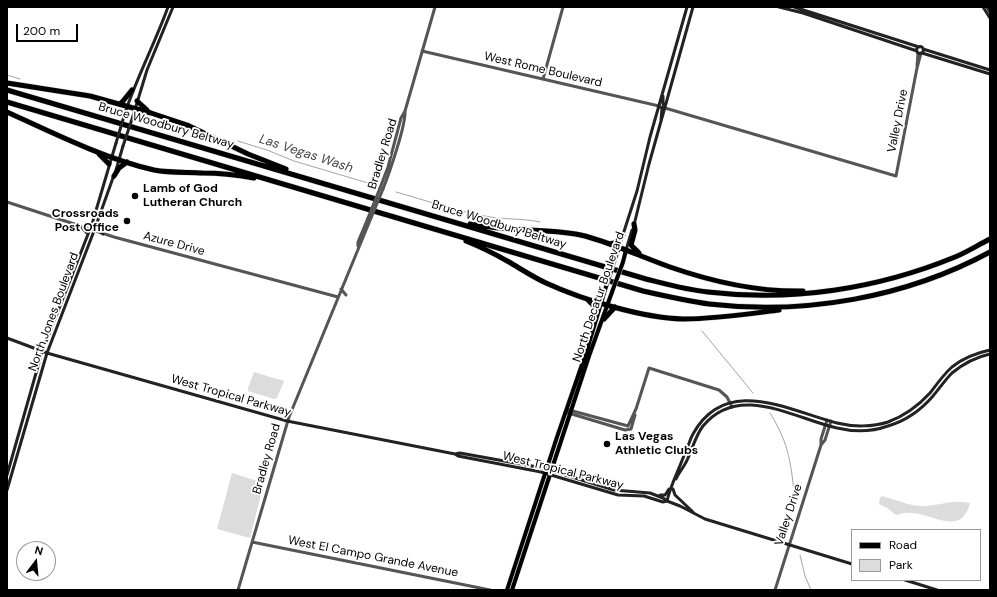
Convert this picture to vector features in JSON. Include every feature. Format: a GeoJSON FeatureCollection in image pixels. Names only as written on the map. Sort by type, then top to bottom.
{"type":"FeatureCollection","features":[{"type":"Feature","properties":{"kind":"highway"},"geometry":{"type":"LineString","coordinates":[[7,83],[90,96],[151,113],[187,125],[265,161],[338,187]]}},
{"type":"Feature","properties":{"kind":"highway","name":"Bruce Woodbury Beltway"},"geometry":{"type":"LineString","coordinates":[[7,90],[338,187],[646,280],[708,292],[772,296],[842,289],[918,270],[955,257],[990,239]]}},
{"type":"Feature","properties":{"kind":"highway"},"geometry":{"type":"LineString","coordinates":[[120,104],[132,90]]}},
{"type":"Feature","properties":{"kind":"highway"},"geometry":{"type":"LineString","coordinates":[[137,101],[151,113]]}},
{"type":"Feature","properties":{"kind":"highway","name":"Bruce Woodbury Beltway"},"geometry":{"type":"LineString","coordinates":[[7,102],[636,289],[673,298],[708,304],[742,307],[817,305],[870,296],[913,285],[947,273],[990,252]]}},
{"type":"Feature","properties":{"kind":"highway"},"geometry":{"type":"LineString","coordinates":[[7,112],[54,134],[127,162],[159,170],[228,174],[289,185]]}},
{"type":"Feature","properties":{"kind":"highway"},"geometry":{"type":"LineString","coordinates":[[94,150],[106,159],[109,164]]}},
{"type":"Feature","properties":{"kind":"highway"},"geometry":{"type":"LineString","coordinates":[[114,176],[119,168],[127,162]]}},
{"type":"Feature","properties":{"kind":"highway"},"geometry":{"type":"LineString","coordinates":[[442,219],[498,228],[569,233],[589,237],[699,277],[742,287],[782,291],[842,289]]}},
{"type":"Feature","properties":{"kind":"highway"},"geometry":{"type":"LineString","coordinates":[[634,224],[635,230],[631,246],[641,256]]}},
{"type":"Feature","properties":{"kind":"highway"},"geometry":{"type":"LineString","coordinates":[[444,232],[494,253],[546,283],[608,305],[658,317],[692,319],[817,305]]}},
{"type":"Feature","properties":{"kind":"highway"},"geometry":{"type":"LineString","coordinates":[[610,244],[614,243],[623,235]]}},
{"type":"Feature","properties":{"kind":"highway"},"geometry":{"type":"LineString","coordinates":[[586,298],[598,310]]}},
{"type":"Feature","properties":{"kind":"highway"},"geometry":{"type":"LineString","coordinates":[[604,319],[615,307]]}},
{"type":"Feature","properties":{"kind":"main road","name":"North Jones Boulevard"},"geometry":{"type":"LineString","coordinates":[[7,490],[8,473],[42,352],[90,230],[132,90],[168,7]]}},
{"type":"Feature","properties":{"kind":"main road","name":"North Jones Boulevard"},"geometry":{"type":"LineString","coordinates":[[8,473],[47,353],[114,176],[147,70],[173,7]]}},
{"type":"Feature","properties":{"kind":"main road","name":"North Decatur Boulevard"},"geometry":{"type":"LineString","coordinates":[[507,590],[587,350],[598,310],[637,191],[650,137],[688,7]]}},
{"type":"Feature","properties":{"kind":"main road","name":"North Decatur Boulevard"},"geometry":{"type":"LineString","coordinates":[[512,590],[626,250],[693,7]]}},
{"type":"Feature","properties":{"kind":"main road"},"geometry":{"type":"LineString","coordinates":[[779,7],[803,13],[990,74]]}},
{"type":"Feature","properties":{"kind":"main road"},"geometry":{"type":"LineString","coordinates":[[794,7],[922,47],[920,52]]}},
{"type":"Feature","properties":{"kind":"main road"},"geometry":{"type":"LineString","coordinates":[[983,7],[990,18]]}},
{"type":"Feature","properties":{"kind":"main road"},"geometry":{"type":"LineString","coordinates":[[987,7],[990,12]]}},
{"type":"Feature","properties":{"kind":"main road"},"geometry":{"type":"LineString","coordinates":[[920,52],[990,70]]}},
{"type":"Feature","properties":{"kind":"main road"},"geometry":{"type":"LineString","coordinates":[[664,92],[663,104],[665,108]]}},
{"type":"Feature","properties":{"kind":"main road"},"geometry":{"type":"LineString","coordinates":[[659,106],[662,108],[660,125]]}},
{"type":"Feature","properties":{"kind":"main road"},"geometry":{"type":"LineString","coordinates":[[650,137],[656,139]]}},
{"type":"Feature","properties":{"kind":"main road"},"geometry":{"type":"LineString","coordinates":[[649,141],[655,144]]}},
{"type":"Feature","properties":{"kind":"main road"},"geometry":{"type":"LineString","coordinates":[[96,226],[103,234]]}},
{"type":"Feature","properties":{"kind":"main road"},"geometry":{"type":"LineString","coordinates":[[81,227],[88,234]]}},
{"type":"Feature","properties":{"kind":"main road","name":"West Tropical Parkway"},"geometry":{"type":"LineString","coordinates":[[7,338],[42,352],[288,422],[455,454],[477,460],[546,471]]}},
{"type":"Feature","properties":{"kind":"main road"},"geometry":{"type":"LineString","coordinates":[[668,501],[679,466],[692,435],[700,424],[714,410],[730,402],[759,400],[842,424],[861,426],[878,424],[892,420],[909,411],[922,401],[952,367],[973,355],[990,350]]}},
{"type":"Feature","properties":{"kind":"main road"},"geometry":{"type":"LineString","coordinates":[[668,501],[677,477],[689,457],[697,436],[703,426],[712,417],[732,407],[743,404],[759,405],[844,430],[859,431],[876,429],[894,424],[910,416],[923,406],[957,369],[990,354]]}},
{"type":"Feature","properties":{"kind":"main road","name":"West Tropical Parkway"},"geometry":{"type":"LineString","coordinates":[[455,454],[460,453],[488,458],[546,471],[618,495],[644,496],[663,502],[668,501]]}},
{"type":"Feature","properties":{"kind":"main road"},"geometry":{"type":"LineString","coordinates":[[477,460],[488,458]]}},
{"type":"Feature","properties":{"kind":"main road"},"geometry":{"type":"LineString","coordinates":[[650,493],[662,496],[666,494],[675,471],[679,466]]}},
{"type":"Feature","properties":{"kind":"main road","name":"West Tropical Parkway"},"geometry":{"type":"LineString","coordinates":[[551,473],[614,490],[650,493],[680,506],[701,518],[851,564]]}},
{"type":"Feature","properties":{"kind":"main road"},"geometry":{"type":"LineString","coordinates":[[673,488],[674,494],[678,499],[701,518]]}},
{"type":"Feature","properties":{"kind":"main road"},"geometry":{"type":"LineString","coordinates":[[908,581],[937,590]]}},
{"type":"Feature","properties":{"kind":"street","name":"Bradley Road"},"geometry":{"type":"LineString","coordinates":[[238,590],[288,422],[358,247],[358,242],[370,218],[381,189],[435,7]]}},
{"type":"Feature","properties":{"kind":"street"},"geometry":{"type":"LineString","coordinates":[[543,79],[563,7]]}},
{"type":"Feature","properties":{"kind":"street","name":"West Rome Boulevard"},"geometry":{"type":"LineString","coordinates":[[422,51],[659,106]]}},
{"type":"Feature","properties":{"kind":"street","name":"Valley Drive"},"geometry":{"type":"LineString","coordinates":[[665,108],[896,176],[920,52]]}},
{"type":"Feature","properties":{"kind":"street","name":"Azure Drive"},"geometry":{"type":"LineString","coordinates":[[7,202],[103,234],[338,297]]}},
{"type":"Feature","properties":{"kind":"street"},"geometry":{"type":"LineString","coordinates":[[341,289],[346,295]]}},
{"type":"Feature","properties":{"kind":"street"},"geometry":{"type":"LineString","coordinates":[[566,410],[631,429],[649,368],[716,389],[724,393],[732,407]]}},
{"type":"Feature","properties":{"kind":"street"},"geometry":{"type":"LineString","coordinates":[[596,419],[612,422],[626,428]]}},
{"type":"Feature","properties":{"kind":"street","name":"Valley Drive"},"geometry":{"type":"LineString","coordinates":[[775,590],[821,445],[825,440],[829,421]]}},
{"type":"Feature","properties":{"kind":"street","name":"West El Campo Grande Avenue"},"geometry":{"type":"LineString","coordinates":[[252,542],[490,590]]}},
{"type":"Feature","properties":{"kind":"green space"},"geometry":{"type":"Polygon","coordinates":[[[254,372],[284,381],[277,398],[274,399],[248,391],[254,372]]]}},
{"type":"Feature","properties":{"kind":"green space"},"geometry":{"type":"Polygon","coordinates":[[[232,473],[264,483],[250,538],[217,529],[232,473]]]}},
{"type":"Feature","properties":{"kind":"green space"},"geometry":{"type":"Polygon","coordinates":[[[882,496],[919,506],[952,502],[970,503],[966,513],[960,519],[946,521],[912,513],[896,515],[879,504],[882,496]]]}},
{"type":"Feature","properties":{"kind":"waterway","name":"Las Vegas Wash"},"geometry":{"type":"LineString","coordinates":[[7,75],[20,79]]}},
{"type":"Feature","properties":{"kind":"waterway","name":"Las Vegas Wash"},"geometry":{"type":"LineString","coordinates":[[238,141],[267,150],[294,161],[368,183]]}},
{"type":"Feature","properties":{"kind":"waterway","name":"Las Vegas Wash"},"geometry":{"type":"LineString","coordinates":[[396,192],[474,214],[540,222]]}},
{"type":"Feature","properties":{"kind":"waterway","name":"Las Vegas Wash"},"geometry":{"type":"LineString","coordinates":[[702,331],[753,393]]}},
{"type":"Feature","properties":{"kind":"waterway","name":"Las Vegas Wash"},"geometry":{"type":"LineString","coordinates":[[770,413],[777,424],[786,445],[791,466],[795,501]]}},
{"type":"Feature","properties":{"kind":"waterway","name":"Las Vegas Wash"},"geometry":{"type":"LineString","coordinates":[[800,555],[805,576],[811,590]]}},
{"type":"Feature","properties":{"kind":"place","name":"Lamb of God Lutheran Church"},"geometry":{"type":"Point","coordinates":[135,196]}},
{"type":"Feature","properties":{"kind":"place","name":"Crossroads Post Office"},"geometry":{"type":"Point","coordinates":[127,221]}},
{"type":"Feature","properties":{"kind":"place","name":"Las Vegas Athletic Clubs"},"geometry":{"type":"Point","coordinates":[607,444]}}]}
